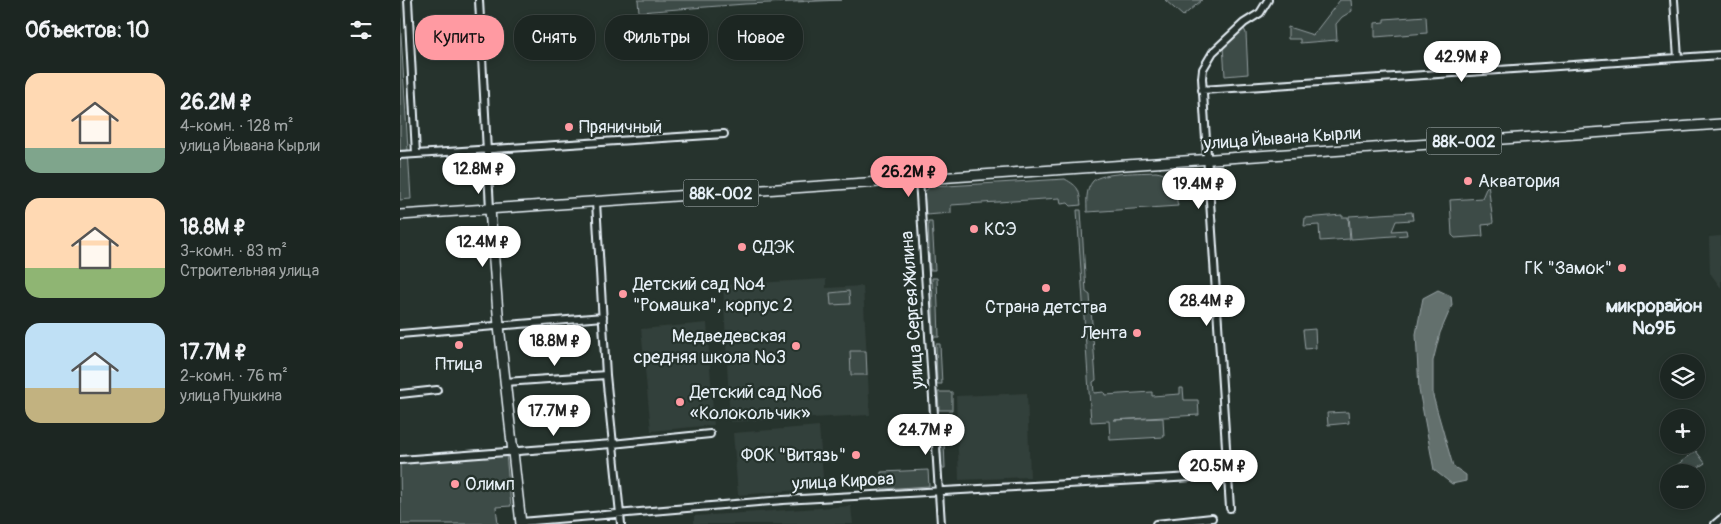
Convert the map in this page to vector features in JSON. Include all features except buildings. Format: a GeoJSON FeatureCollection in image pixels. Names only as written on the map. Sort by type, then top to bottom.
{"type":"FeatureCollection","features":[{"type":"Feature","properties":{"kind":"main road","name":"улица Йывана Кырли"},"geometry":{"type":"LineString","coordinates":[[596,202],[1721,124]]}},
{"type":"Feature","properties":{"kind":"main road","name":"88К-002"},"geometry":{"type":"LineString","coordinates":[[400,215],[596,202]]}},
{"type":"Feature","properties":{"kind":"main road"},"geometry":{"type":"LineString","coordinates":[[490,209],[499,326],[521,523]]}},
{"type":"Feature","properties":{"kind":"street"},"geometry":{"type":"LineString","coordinates":[[408,0],[416,154]]}},
{"type":"Feature","properties":{"kind":"street"},"geometry":{"type":"LineString","coordinates":[[479,0],[490,209]]}},
{"type":"Feature","properties":{"kind":"street"},"geometry":{"type":"LineString","coordinates":[[1674,0],[1678,58]]}},
{"type":"Feature","properties":{"kind":"street"},"geometry":{"type":"LineString","coordinates":[[1230,508],[1206,159],[1202,90],[1203,69],[1220,45],[1244,23],[1260,13],[1266,3]]}},
{"type":"Feature","properties":{"kind":"street"},"geometry":{"type":"LineString","coordinates":[[1202,90],[1721,55]]}},
{"type":"Feature","properties":{"kind":"street"},"geometry":{"type":"LineString","coordinates":[[400,155],[724,134]]}},
{"type":"Feature","properties":{"kind":"street","name":"улица Сергея Жилина"},"geometry":{"type":"LineString","coordinates":[[919,179],[941,524]]}},
{"type":"Feature","properties":{"kind":"street"},"geometry":{"type":"LineString","coordinates":[[596,202],[606,374],[621,524]]}},
{"type":"Feature","properties":{"kind":"street"},"geometry":{"type":"LineString","coordinates":[[400,334],[603,317]]}},
{"type":"Feature","properties":{"kind":"street"},"geometry":{"type":"LineString","coordinates":[[505,382],[606,374]]}},
{"type":"Feature","properties":{"kind":"street"},"geometry":{"type":"LineString","coordinates":[[400,394],[437,390]]}},
{"type":"Feature","properties":{"kind":"street"},"geometry":{"type":"LineString","coordinates":[[400,460],[612,444],[710,434]]}},
{"type":"Feature","properties":{"kind":"street","name":"улица Кирова"},"geometry":{"type":"LineString","coordinates":[[521,523],[783,500],[1228,475]]}},
{"type":"Feature","properties":{"kind":"street"},"geometry":{"type":"LineString","coordinates":[[1156,524],[1212,518]]}},
{"type":"Feature","properties":{"kind":"street"},"geometry":{"type":"LineString","coordinates":[[1715,524],[1721,519]]}},
{"type":"Feature","properties":{"kind":"shaded area"},"geometry":{"type":"Polygon","coordinates":[[[638,0],[842,0],[745,4],[639,12],[638,0]]]}},
{"type":"Feature","properties":{"kind":"shaded area"},"geometry":{"type":"Polygon","coordinates":[[[1165,0],[1202,0],[1183,16],[1165,0]]]}},
{"type":"Feature","properties":{"kind":"shaded area"},"geometry":{"type":"Polygon","coordinates":[[[1340,0],[1351,0],[1352,11],[1342,17],[1336,24],[1337,40],[1300,43],[1300,39],[1288,39],[1288,27],[1313,35],[1340,0]]]}},
{"type":"Feature","properties":{"kind":"shaded area"},"geometry":{"type":"Polygon","coordinates":[[[1426,16],[1427,33],[1375,37],[1375,23],[1384,22],[1384,19],[1426,16]]]}},
{"type":"Feature","properties":{"kind":"shaded area"},"geometry":{"type":"Polygon","coordinates":[[[400,18],[411,199],[400,200],[400,18]]]}},
{"type":"Feature","properties":{"kind":"shaded area"},"geometry":{"type":"Polygon","coordinates":[[[1241,29],[1244,29],[1246,33],[1248,74],[1225,76],[1223,46],[1241,29]]]}},
{"type":"Feature","properties":{"kind":"shaded area"},"geometry":{"type":"Polygon","coordinates":[[[1156,172],[1168,176],[1171,180],[1175,189],[1178,206],[1087,212],[1089,188],[1097,178],[1113,174],[1156,172]]]}},
{"type":"Feature","properties":{"kind":"shaded area"},"geometry":{"type":"Polygon","coordinates":[[[1065,179],[1078,189],[1081,205],[1061,204],[1060,198],[951,205],[951,213],[926,215],[924,192],[930,187],[1065,179]]]}},
{"type":"Feature","properties":{"kind":"shaded area"},"geometry":{"type":"Polygon","coordinates":[[[1488,184],[1492,224],[1482,225],[1483,236],[1455,238],[1452,235],[1450,200],[1482,198],[1488,184]]]}},
{"type":"Feature","properties":{"kind":"shaded area"},"geometry":{"type":"Polygon","coordinates":[[[1077,210],[1081,210],[1086,292],[1090,295],[1096,380],[1093,382],[1094,393],[1104,392],[1105,395],[1152,392],[1152,396],[1180,394],[1180,388],[1183,388],[1184,400],[1198,400],[1199,415],[1113,420],[1163,418],[1164,437],[1110,440],[1109,421],[1091,422],[1077,210]]]}},
{"type":"Feature","properties":{"kind":"shaded area"},"geometry":{"type":"Polygon","coordinates":[[[1412,212],[1413,220],[1396,221],[1392,231],[1406,230],[1407,235],[1351,239],[1349,216],[1412,212]]]}},
{"type":"Feature","properties":{"kind":"shaded area"},"geometry":{"type":"Polygon","coordinates":[[[1342,215],[1342,217],[1348,217],[1350,239],[1320,241],[1319,225],[1304,226],[1305,218],[1342,215]]]}},
{"type":"Feature","properties":{"kind":"shaded area"},"geometry":{"type":"Polygon","coordinates":[[[928,222],[932,222],[935,270],[930,270],[928,222]]]}},
{"type":"Feature","properties":{"kind":"shaded area"},"geometry":{"type":"Polygon","coordinates":[[[1721,236],[1721,288],[1710,273],[1709,237],[1721,236]]]}},
{"type":"Feature","properties":{"kind":"shaded area"},"geometry":{"type":"Polygon","coordinates":[[[932,278],[937,278],[939,337],[934,337],[932,278]]]}},
{"type":"Feature","properties":{"kind":"shaded area","name":"Медведевская средняя школа №3"},"geometry":{"type":"Polygon","coordinates":[[[826,279],[826,288],[863,286],[870,415],[730,422],[723,285],[826,279]]]}},
{"type":"Feature","properties":{"kind":"shaded area"},"geometry":{"type":"Polygon","coordinates":[[[1438,290],[1451,296],[1452,305],[1440,333],[1433,361],[1433,396],[1453,466],[1466,475],[1466,481],[1452,484],[1434,470],[1419,390],[1416,334],[1423,298],[1438,290]]]}},
{"type":"Feature","properties":{"kind":"shaded area"},"geometry":{"type":"Polygon","coordinates":[[[849,291],[850,304],[831,305],[830,293],[849,291]]]}},
{"type":"Feature","properties":{"kind":"shaded area"},"geometry":{"type":"Polygon","coordinates":[[[707,323],[714,425],[651,431],[641,329],[707,323]]]}},
{"type":"Feature","properties":{"kind":"shaded area"},"geometry":{"type":"Polygon","coordinates":[[[1315,329],[1316,348],[1305,349],[1303,330],[1315,329]]]}},
{"type":"Feature","properties":{"kind":"shaded area"},"geometry":{"type":"Polygon","coordinates":[[[936,344],[940,344],[942,384],[937,384],[936,344]]]}},
{"type":"Feature","properties":{"kind":"shaded area"},"geometry":{"type":"Polygon","coordinates":[[[850,351],[866,351],[867,375],[851,375],[850,351]]]}},
{"type":"Feature","properties":{"kind":"shaded area"},"geometry":{"type":"Polygon","coordinates":[[[938,392],[952,392],[952,410],[939,410],[938,392]]]}},
{"type":"Feature","properties":{"kind":"shaded area"},"geometry":{"type":"Polygon","coordinates":[[[1027,393],[1030,477],[959,480],[956,396],[1027,393]]]}},
{"type":"Feature","properties":{"kind":"shaded area"},"geometry":{"type":"Polygon","coordinates":[[[574,403],[576,419],[548,422],[546,407],[574,403]]]}},
{"type":"Feature","properties":{"kind":"shaded area"},"geometry":{"type":"Polygon","coordinates":[[[1348,412],[1349,423],[1328,425],[1327,413],[1348,412]]]}},
{"type":"Feature","properties":{"kind":"shaded area"},"geometry":{"type":"Polygon","coordinates":[[[939,415],[943,415],[945,468],[941,468],[939,415]]]}},
{"type":"Feature","properties":{"kind":"shaded area"},"geometry":{"type":"Polygon","coordinates":[[[819,426],[824,488],[738,495],[733,433],[819,426]]]}},
{"type":"Feature","properties":{"kind":"shaded area","name":"Олимп"},"geometry":{"type":"Polygon","coordinates":[[[506,454],[511,506],[496,507],[498,524],[401,524],[400,463],[506,454]]]}},
{"type":"Feature","properties":{"kind":"shaded area"},"geometry":{"type":"Polygon","coordinates":[[[1692,454],[1698,454],[1705,463],[1703,464],[1678,464],[1692,454]]]}},
{"type":"Feature","properties":{"kind":"shaded area"},"geometry":{"type":"Polygon","coordinates":[[[928,470],[929,486],[882,489],[881,472],[928,470]]]}},
{"type":"Feature","properties":{"kind":"shaded area"},"geometry":{"type":"Polygon","coordinates":[[[851,506],[853,524],[694,524],[694,516],[851,506]]]}},
{"type":"Feature","properties":{"kind":"place","name":"Пряничный"},"geometry":{"type":"Point","coordinates":[569,127]}},
{"type":"Feature","properties":{"kind":"place","name":"Акватория"},"geometry":{"type":"Point","coordinates":[1468,181]}},
{"type":"Feature","properties":{"kind":"place","name":"КСЭ"},"geometry":{"type":"Point","coordinates":[974,229]}},
{"type":"Feature","properties":{"kind":"place","name":"СДЭК"},"geometry":{"type":"Point","coordinates":[742,247]}},
{"type":"Feature","properties":{"kind":"place","name":"ГК \"Замок\""},"geometry":{"type":"Point","coordinates":[1622,268]}},
{"type":"Feature","properties":{"kind":"place","name":"Страна детства"},"geometry":{"type":"Point","coordinates":[1046,288]}},
{"type":"Feature","properties":{"kind":"place","name":"Детский сад №4 \"Ромашка\", корпус 2"},"geometry":{"type":"Point","coordinates":[623,294]}},
{"type":"Feature","properties":{"kind":"place","name":"Лента"},"geometry":{"type":"Point","coordinates":[1137,333]}},
{"type":"Feature","properties":{"kind":"place","name":"Птица"},"geometry":{"type":"Point","coordinates":[459,345]}},
{"type":"Feature","properties":{"kind":"place","name":"Медведевская средняя школа №3"},"geometry":{"type":"Point","coordinates":[796,346]}},
{"type":"Feature","properties":{"kind":"place","name":"Детский сад №6 «Колокольчик»"},"geometry":{"type":"Point","coordinates":[680,402]}},
{"type":"Feature","properties":{"kind":"place","name":"ФОК \"Витязь\""},"geometry":{"type":"Point","coordinates":[856,455]}},
{"type":"Feature","properties":{"kind":"place","name":"Олимп"},"geometry":{"type":"Point","coordinates":[455,484]}},
{"type":"Feature","properties":{"kind":"district","name":"микрорайон №9Б"},"geometry":{"type":"Point","coordinates":[1654,316]}}]}
